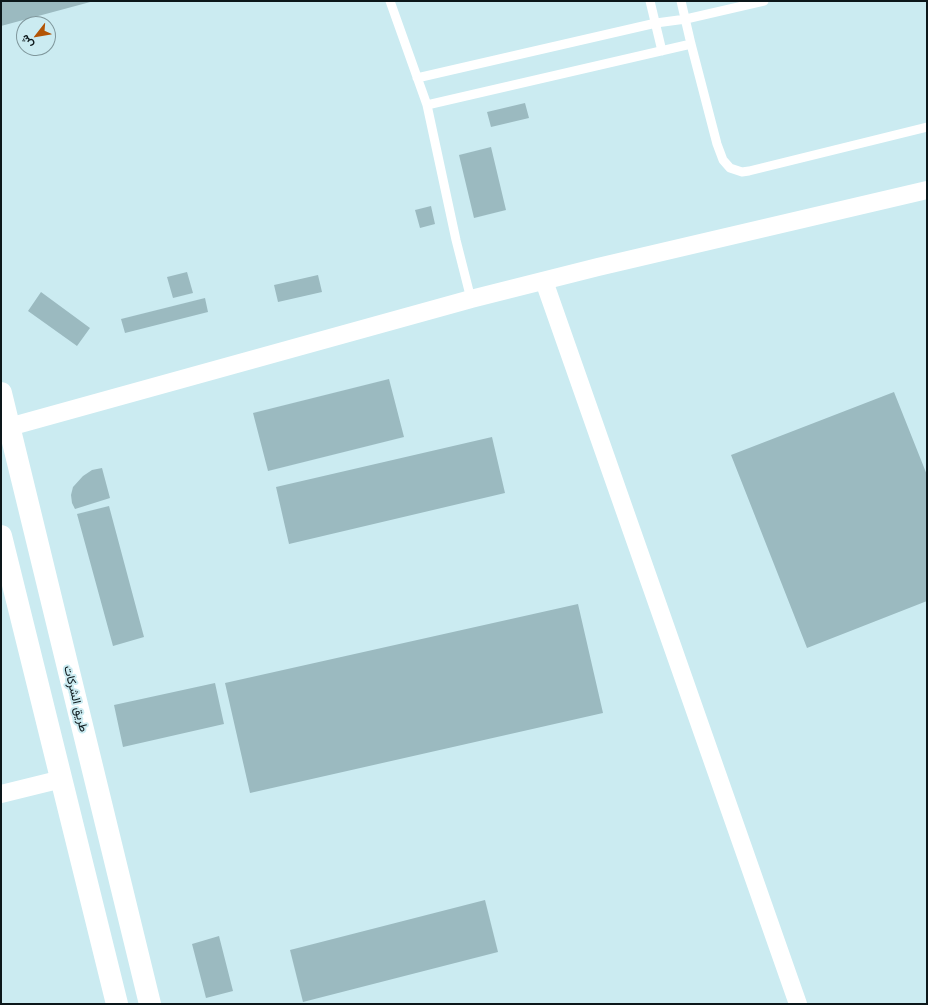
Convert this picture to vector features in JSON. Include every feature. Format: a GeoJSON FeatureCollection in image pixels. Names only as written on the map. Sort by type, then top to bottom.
{"type":"FeatureCollection","features":[{"type":"Feature","properties":{"kind":"street"},"geometry":{"type":"LineString","coordinates":[[5,428],[471,299],[927,190]]}},
{"type":"Feature","properties":{"kind":"street"},"geometry":{"type":"LineString","coordinates":[[544,281],[798,1004]]}},
{"type":"Feature","properties":{"kind":"street","name":"طريق الشركات"},"geometry":{"type":"LineString","coordinates":[[1,393],[5,428],[150,1004]]}},
{"type":"Feature","properties":{"kind":"street"},"geometry":{"type":"LineString","coordinates":[[1,536],[117,1004]]}},
{"type":"Feature","properties":{"kind":"street"},"geometry":{"type":"LineString","coordinates":[[1,794],[62,780]]}},
{"type":"Feature","properties":{"kind":"lane"},"geometry":{"type":"LineString","coordinates":[[390,1],[427,105],[456,240],[471,299]]}},
{"type":"Feature","properties":{"kind":"lane"},"geometry":{"type":"LineString","coordinates":[[650,1],[662,51]]}},
{"type":"Feature","properties":{"kind":"lane"},"geometry":{"type":"LineString","coordinates":[[681,1],[719,149],[723,160],[730,168],[736,171],[749,171],[927,127]]}},
{"type":"Feature","properties":{"kind":"lane"},"geometry":{"type":"LineString","coordinates":[[417,78],[656,23],[686,19],[764,1]]}},
{"type":"Feature","properties":{"kind":"lane"},"geometry":{"type":"LineString","coordinates":[[427,105],[691,44]]}},
{"type":"Feature","properties":{"kind":"building"},"geometry":{"type":"Polygon","coordinates":[[[1,1],[94,1],[38,16],[16,16],[16,22],[1,26],[1,1]]]}},
{"type":"Feature","properties":{"kind":"building"},"geometry":{"type":"Polygon","coordinates":[[[525,103],[529,118],[491,127],[487,112],[525,103]]]}},
{"type":"Feature","properties":{"kind":"building"},"geometry":{"type":"Polygon","coordinates":[[[491,147],[506,210],[474,218],[459,155],[491,147]]]}},
{"type":"Feature","properties":{"kind":"building"},"geometry":{"type":"Polygon","coordinates":[[[431,206],[435,224],[420,228],[415,210],[431,206]]]}},
{"type":"Feature","properties":{"kind":"building"},"geometry":{"type":"Polygon","coordinates":[[[187,272],[193,293],[173,298],[167,277],[187,272]]]}},
{"type":"Feature","properties":{"kind":"building"},"geometry":{"type":"Polygon","coordinates":[[[318,275],[322,292],[278,302],[274,285],[318,275]]]}},
{"type":"Feature","properties":{"kind":"building"},"geometry":{"type":"Polygon","coordinates":[[[41,292],[90,328],[77,346],[28,311],[41,292]]]}},
{"type":"Feature","properties":{"kind":"building"},"geometry":{"type":"Polygon","coordinates":[[[205,298],[208,312],[125,333],[121,319],[205,298]]]}},
{"type":"Feature","properties":{"kind":"building"},"geometry":{"type":"Polygon","coordinates":[[[389,379],[404,437],[268,471],[253,413],[389,379]]]}},
{"type":"Feature","properties":{"kind":"building"},"geometry":{"type":"Polygon","coordinates":[[[894,392],[927,475],[927,601],[807,648],[731,455],[894,392]]]}},
{"type":"Feature","properties":{"kind":"building"},"geometry":{"type":"Polygon","coordinates":[[[492,437],[505,493],[289,544],[276,487],[492,437]]]}},
{"type":"Feature","properties":{"kind":"building"},"geometry":{"type":"Polygon","coordinates":[[[102,468],[110,498],[75,509],[72,503],[71,495],[73,487],[83,476],[92,470],[102,468]]]}},
{"type":"Feature","properties":{"kind":"building"},"geometry":{"type":"Polygon","coordinates":[[[109,506],[144,637],[113,646],[77,514],[109,506]]]}},
{"type":"Feature","properties":{"kind":"building"},"geometry":{"type":"Polygon","coordinates":[[[578,604],[603,713],[250,793],[225,683],[578,604]]]}},
{"type":"Feature","properties":{"kind":"building"},"geometry":{"type":"Polygon","coordinates":[[[215,683],[224,724],[123,747],[114,705],[215,683]]]}},
{"type":"Feature","properties":{"kind":"building"},"geometry":{"type":"Polygon","coordinates":[[[485,900],[498,952],[303,1002],[290,950],[485,900]]]}},
{"type":"Feature","properties":{"kind":"building"},"geometry":{"type":"Polygon","coordinates":[[[219,936],[233,991],[206,998],[192,944],[219,936]]]}}]}
